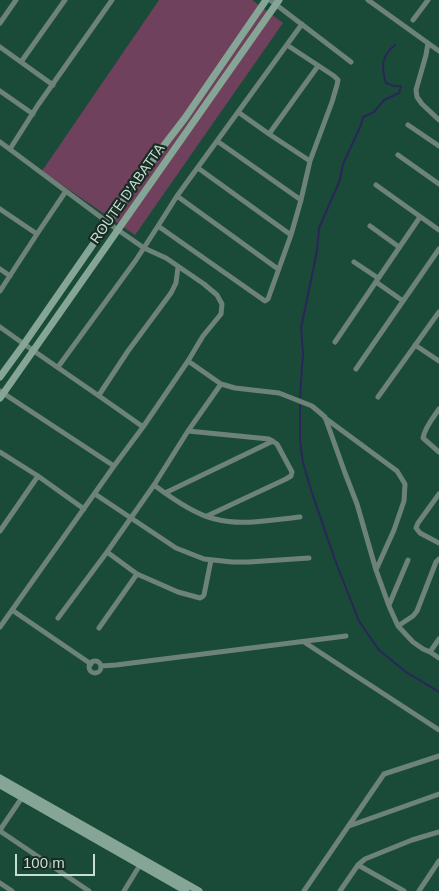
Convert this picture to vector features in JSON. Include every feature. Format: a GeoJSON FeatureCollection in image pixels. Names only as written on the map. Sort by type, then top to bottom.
{"type":"FeatureCollection","features":[{"type":"Feature","properties":{"kind":"street"},"geometry":{"type":"LineString","coordinates":[[0,23],[16,0]]}},
{"type":"Feature","properties":{"kind":"street"},"geometry":{"type":"LineString","coordinates":[[21,62],[65,0]]}},
{"type":"Feature","properties":{"kind":"street"},"geometry":{"type":"LineString","coordinates":[[10,149],[112,0]]}},
{"type":"Feature","properties":{"kind":"street","name":"ROUTE D'ABATTA"},"geometry":{"type":"LineString","coordinates":[[0,378],[266,0]]}},
{"type":"Feature","properties":{"kind":"street"},"geometry":{"type":"LineString","coordinates":[[368,0],[439,51]]}},
{"type":"Feature","properties":{"kind":"street"},"geometry":{"type":"LineString","coordinates":[[413,20],[428,0]]}},
{"type":"Feature","properties":{"kind":"street"},"geometry":{"type":"LineString","coordinates":[[275,1],[351,62]]}},
{"type":"Feature","properties":{"kind":"street","name":"ROUTE D'ABATTA"},"geometry":{"type":"LineString","coordinates":[[1,394],[118,230],[275,1]]}},
{"type":"Feature","properties":{"kind":"street"},"geometry":{"type":"LineString","coordinates":[[58,367],[136,260],[177,196],[302,24]]}},
{"type":"Feature","properties":{"kind":"street"},"geometry":{"type":"LineString","coordinates":[[428,43],[416,90],[416,97],[439,120]]}},
{"type":"Feature","properties":{"kind":"street"},"geometry":{"type":"LineString","coordinates":[[158,226],[263,301],[268,300],[291,235],[302,200],[310,161],[332,102],[338,80],[287,44]]}},
{"type":"Feature","properties":{"kind":"street"},"geometry":{"type":"LineString","coordinates":[[0,47],[53,85]]}},
{"type":"Feature","properties":{"kind":"street"},"geometry":{"type":"LineString","coordinates":[[269,134],[318,66]]}},
{"type":"Feature","properties":{"kind":"street"},"geometry":{"type":"LineString","coordinates":[[0,91],[33,114]]}},
{"type":"Feature","properties":{"kind":"street"},"geometry":{"type":"LineString","coordinates":[[238,112],[310,161]]}},
{"type":"Feature","properties":{"kind":"street"},"geometry":{"type":"LineString","coordinates":[[408,125],[439,146]]}},
{"type":"Feature","properties":{"kind":"street"},"geometry":{"type":"LineString","coordinates":[[217,141],[302,200]]}},
{"type":"Feature","properties":{"kind":"street"},"geometry":{"type":"LineString","coordinates":[[0,142],[118,230],[144,248],[166,258],[204,284],[217,295],[222,304],[221,314],[203,336],[143,427],[0,627]]}},
{"type":"Feature","properties":{"kind":"street"},"geometry":{"type":"LineString","coordinates":[[398,155],[439,184]]}},
{"type":"Feature","properties":{"kind":"street"},"geometry":{"type":"LineString","coordinates":[[198,168],[291,235]]}},
{"type":"Feature","properties":{"kind":"street"},"geometry":{"type":"LineString","coordinates":[[376,185],[439,230]]}},
{"type":"Feature","properties":{"kind":"street"},"geometry":{"type":"LineString","coordinates":[[0,290],[66,191]]}},
{"type":"Feature","properties":{"kind":"street"},"geometry":{"type":"LineString","coordinates":[[177,196],[278,269]]}},
{"type":"Feature","properties":{"kind":"street"},"geometry":{"type":"LineString","coordinates":[[0,209],[37,234]]}},
{"type":"Feature","properties":{"kind":"street"},"geometry":{"type":"LineString","coordinates":[[335,342],[420,217]]}},
{"type":"Feature","properties":{"kind":"street"},"geometry":{"type":"LineString","coordinates":[[370,226],[399,247]]}},
{"type":"Feature","properties":{"kind":"street"},"geometry":{"type":"LineString","coordinates":[[356,369],[439,248]]}},
{"type":"Feature","properties":{"kind":"street"},"geometry":{"type":"LineString","coordinates":[[354,262],[403,301]]}},
{"type":"Feature","properties":{"kind":"street"},"geometry":{"type":"LineString","coordinates":[[99,395],[128,351],[171,293],[176,283],[178,266]]}},
{"type":"Feature","properties":{"kind":"street"},"geometry":{"type":"LineString","coordinates":[[0,269],[10,276]]}},
{"type":"Feature","properties":{"kind":"street"},"geometry":{"type":"LineString","coordinates":[[378,397],[439,312]]}},
{"type":"Feature","properties":{"kind":"street"},"geometry":{"type":"LineString","coordinates":[[0,327],[143,427]]}},
{"type":"Feature","properties":{"kind":"street"},"geometry":{"type":"LineString","coordinates":[[415,345],[439,361]]}},
{"type":"Feature","properties":{"kind":"street"},"geometry":{"type":"LineString","coordinates":[[188,361],[221,384],[235,388],[279,393],[312,406],[397,471],[405,484],[404,501],[394,530],[376,570]]}},
{"type":"Feature","properties":{"kind":"street"},"geometry":{"type":"LineString","coordinates":[[58,618],[154,485],[188,431],[221,384]]}},
{"type":"Feature","properties":{"kind":"street"},"geometry":{"type":"LineString","coordinates":[[1,394],[114,466]]}},
{"type":"Feature","properties":{"kind":"street"},"geometry":{"type":"LineString","coordinates":[[439,409],[429,423],[423,438],[439,452]]}},
{"type":"Feature","properties":{"kind":"street"},"geometry":{"type":"LineString","coordinates":[[325,417],[357,504],[376,570],[398,626],[413,642],[439,658]]}},
{"type":"Feature","properties":{"kind":"street"},"geometry":{"type":"LineString","coordinates":[[188,431],[264,438],[273,441],[277,444],[292,472],[291,476],[207,516]]}},
{"type":"Feature","properties":{"kind":"street"},"geometry":{"type":"LineString","coordinates":[[165,493],[273,441]]}},
{"type":"Feature","properties":{"kind":"street"},"geometry":{"type":"LineString","coordinates":[[0,452],[84,509]]}},
{"type":"Feature","properties":{"kind":"street"},"geometry":{"type":"LineString","coordinates":[[0,531],[38,476]]}},
{"type":"Feature","properties":{"kind":"street"},"geometry":{"type":"LineString","coordinates":[[154,485],[189,508],[214,519],[243,523],[300,517]]}},
{"type":"Feature","properties":{"kind":"street"},"geometry":{"type":"LineString","coordinates":[[94,494],[176,548],[204,559],[248,562],[309,558]]}},
{"type":"Feature","properties":{"kind":"street"},"geometry":{"type":"LineString","coordinates":[[439,494],[416,528],[420,533],[439,543]]}},
{"type":"Feature","properties":{"kind":"street"},"geometry":{"type":"LineString","coordinates":[[107,552],[137,574],[178,592],[200,598],[204,594],[211,560]]}},
{"type":"Feature","properties":{"kind":"street"},"geometry":{"type":"LineString","coordinates":[[398,626],[417,611],[436,562],[439,559]]}},
{"type":"Feature","properties":{"kind":"street"},"geometry":{"type":"LineString","coordinates":[[389,606],[408,560]]}},
{"type":"Feature","properties":{"kind":"street"},"geometry":{"type":"LineString","coordinates":[[99,628],[137,574]]}},
{"type":"Feature","properties":{"kind":"street"},"geometry":{"type":"LineString","coordinates":[[12,610],[91,664]]}},
{"type":"Feature","properties":{"kind":"street"},"geometry":{"type":"LineString","coordinates":[[91,664],[94,662],[98,662],[101,666],[125,664],[346,636]]}},
{"type":"Feature","properties":{"kind":"street"},"geometry":{"type":"LineString","coordinates":[[430,652],[439,639]]}},
{"type":"Feature","properties":{"kind":"street"},"geometry":{"type":"LineString","coordinates":[[304,641],[439,730]]}},
{"type":"Feature","properties":{"kind":"street"},"geometry":{"type":"LineString","coordinates":[[91,664],[90,669],[94,673],[100,672],[101,666]]}},
{"type":"Feature","properties":{"kind":"street"},"geometry":{"type":"LineString","coordinates":[[304,891],[384,774],[439,756]]}},
{"type":"Feature","properties":{"kind":"street"},"geometry":{"type":"LineString","coordinates":[[0,778],[24,795],[186,891]]}},
{"type":"Feature","properties":{"kind":"street"},"geometry":{"type":"LineString","coordinates":[[0,785],[24,795],[199,891]]}},
{"type":"Feature","properties":{"kind":"street"},"geometry":{"type":"LineString","coordinates":[[349,826],[439,794]]}},
{"type":"Feature","properties":{"kind":"street"},"geometry":{"type":"LineString","coordinates":[[24,795],[0,830],[89,891]]}},
{"type":"Feature","properties":{"kind":"street"},"geometry":{"type":"LineString","coordinates":[[340,891],[358,865],[365,859],[412,840],[439,832]]}},
{"type":"Feature","properties":{"kind":"street"},"geometry":{"type":"LineString","coordinates":[[419,891],[439,860]]}},
{"type":"Feature","properties":{"kind":"street"},"geometry":{"type":"LineString","coordinates":[[124,891],[140,865]]}},
{"type":"Feature","properties":{"kind":"street"},"geometry":{"type":"LineString","coordinates":[[358,865],[404,891]]}},
{"type":"Feature","properties":{"kind":"street"},"geometry":{"type":"LineString","coordinates":[[0,883],[8,890]]}},
{"type":"Feature","properties":{"kind":"shaded area"},"geometry":{"type":"Polygon","coordinates":[[[159,0],[252,0],[283,23],[135,235],[42,171],[159,0]]]}},
{"type":"Feature","properties":{"kind":"waterway"},"geometry":{"type":"LineString","coordinates":[[300,397],[303,353],[301,328],[317,251],[319,228],[340,180],[343,164],[363,117],[374,112],[384,100],[399,93],[401,86],[386,83],[383,72],[383,62],[387,53],[395,45]]}},
{"type":"Feature","properties":{"kind":"waterway"},"geometry":{"type":"LineString","coordinates":[[300,405],[300,441],[303,463],[335,560],[359,621],[379,650],[406,672],[439,692]]}}]}
